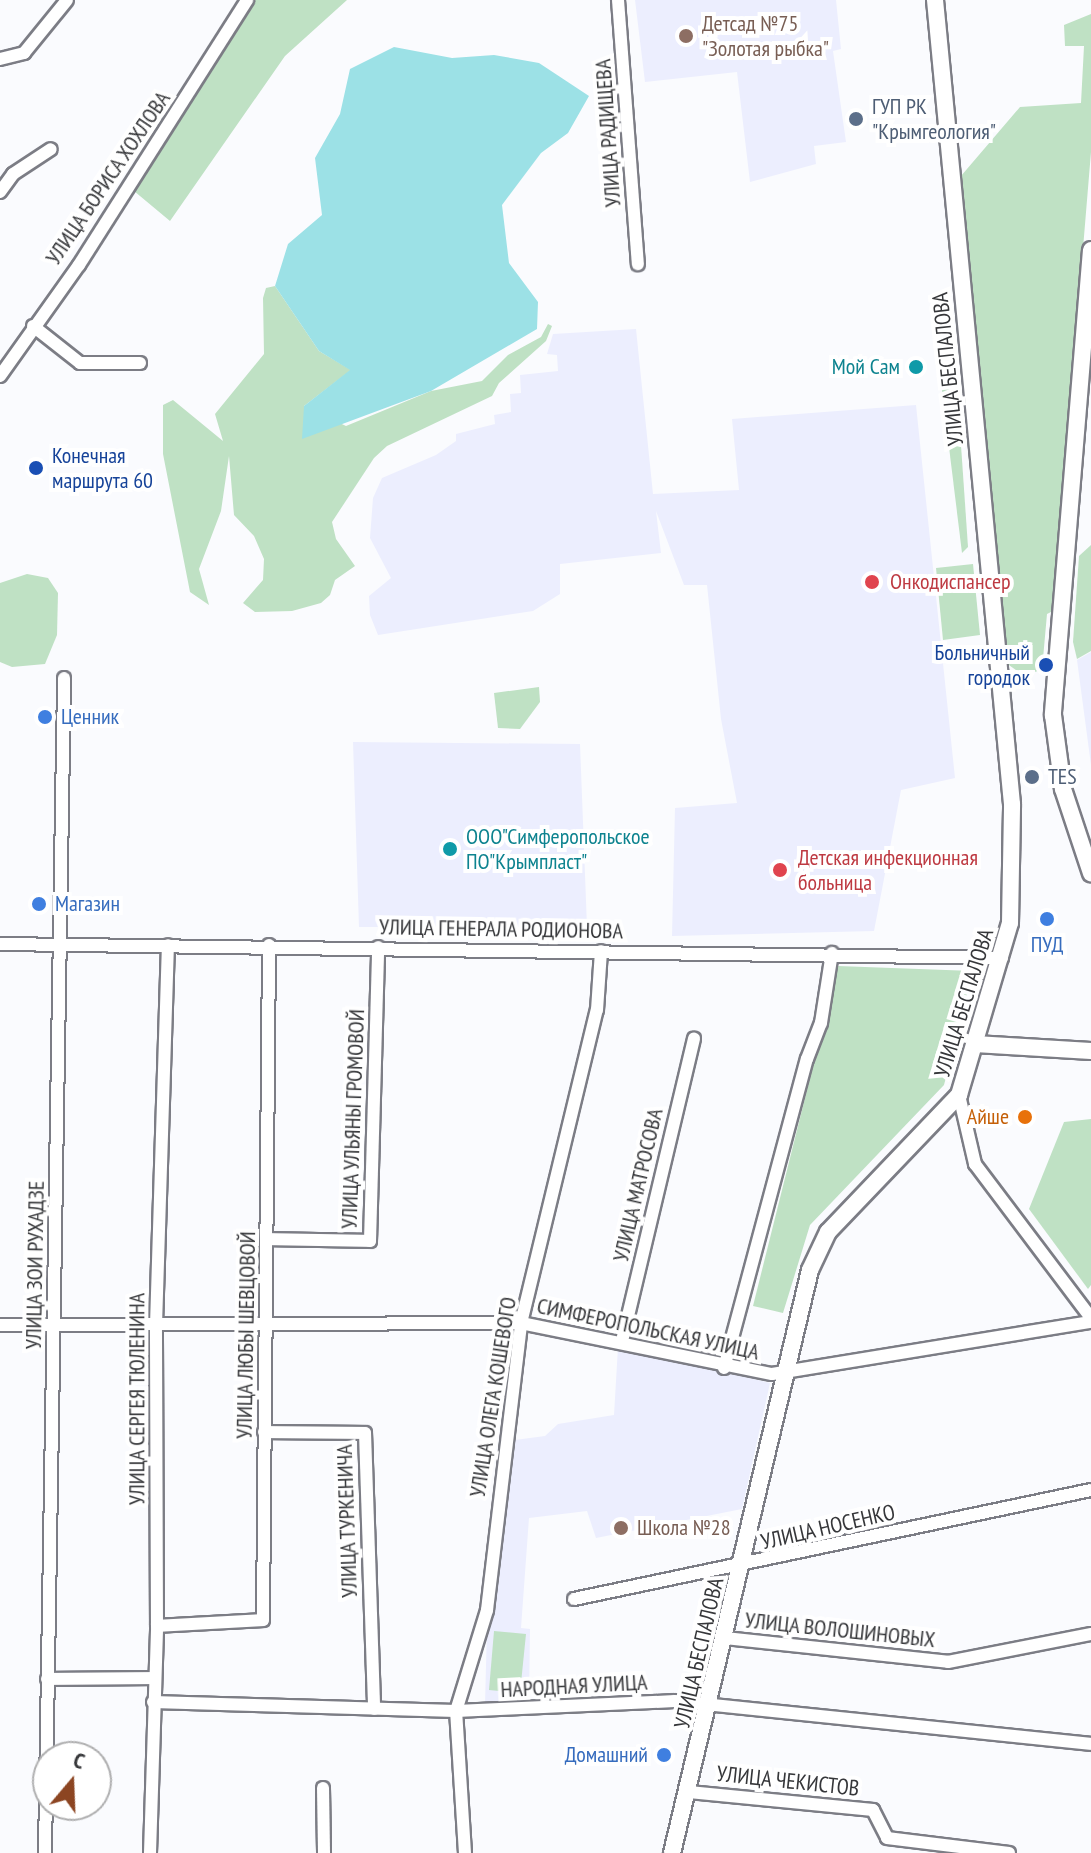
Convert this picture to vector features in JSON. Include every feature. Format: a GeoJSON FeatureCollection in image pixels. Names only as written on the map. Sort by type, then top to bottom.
{"type":"FeatureCollection","features":[{"type":"Feature","properties":{"kind":"main road","name":"УЛИЦА БЕСПАЛОВА"},"geometry":{"type":"LineString","coordinates":[[672,1853],[711,1703],[810,1270],[828,1232],[959,1095],[1002,958],[1014,886],[1012,804],[935,0]]}},
{"type":"Feature","properties":{"kind":"main road"},"geometry":{"type":"LineString","coordinates":[[1091,250],[1053,715],[1063,789],[1091,873]]}},
{"type":"Feature","properties":{"kind":"main road"},"geometry":{"type":"LineString","coordinates":[[975,1044],[1091,1051]]}},
{"type":"Feature","properties":{"kind":"street"},"geometry":{"type":"LineString","coordinates":[[0,59],[24,53],[67,0]]}},
{"type":"Feature","properties":{"kind":"street","name":"УЛИЦА БОРИСА ХОХЛОВА"},"geometry":{"type":"LineString","coordinates":[[0,376],[79,265],[247,0]]}},
{"type":"Feature","properties":{"kind":"street","name":"УЛИЦА РАДИЩЕВА"},"geometry":{"type":"LineString","coordinates":[[618,0],[638,264]]}},
{"type":"Feature","properties":{"kind":"street"},"geometry":{"type":"LineString","coordinates":[[0,192],[13,174],[51,149]]}},
{"type":"Feature","properties":{"kind":"street"},"geometry":{"type":"LineString","coordinates":[[33,326],[80,363],[140,363]]}},
{"type":"Feature","properties":{"kind":"street","name":"УЛИЦА ЗОИ РУХАДЗЕ"},"geometry":{"type":"LineString","coordinates":[[45,1853],[64,678]]}},
{"type":"Feature","properties":{"kind":"street","name":"УЛИЦА ГЕНЕРАЛА РОДИОНОВА"},"geometry":{"type":"LineString","coordinates":[[0,944],[269,945],[1002,958]]}},
{"type":"Feature","properties":{"kind":"street","name":"УЛИЦА СЕРГЕЯ ТЮЛЕНИНА"},"geometry":{"type":"LineString","coordinates":[[150,1853],[157,1626],[156,1325],[168,945]]}},
{"type":"Feature","properties":{"kind":"street","name":"УЛИЦА ЛЮБЫ ШЕВЦОВОЙ"},"geometry":{"type":"LineString","coordinates":[[157,1626],[263,1620],[269,945]]}},
{"type":"Feature","properties":{"kind":"street","name":"УЛИЦА УЛЬЯНЫ ГРОМОВОЙ"},"geometry":{"type":"LineString","coordinates":[[268,1239],[370,1241],[378,947]]}},
{"type":"Feature","properties":{"kind":"street","name":"УЛИЦА ОЛЕГА КОШЕВОГО"},"geometry":{"type":"LineString","coordinates":[[465,1853],[456,1711],[487,1610],[521,1323],[597,1010],[601,951]]}},
{"type":"Feature","properties":{"kind":"street"},"geometry":{"type":"LineString","coordinates":[[724,1368],[807,1059],[821,1023],[832,953]]}},
{"type":"Feature","properties":{"kind":"street","name":"УЛИЦА МАТРОСОВА"},"geometry":{"type":"LineString","coordinates":[[622,1341],[694,1038]]}},
{"type":"Feature","properties":{"kind":"street"},"geometry":{"type":"LineString","coordinates":[[959,1095],[981,1173],[1091,1320]]}},
{"type":"Feature","properties":{"kind":"street"},"geometry":{"type":"LineString","coordinates":[[941,1113],[954,1114],[966,1124]]}},
{"type":"Feature","properties":{"kind":"street","name":"СИМФЕРОПОЛЬСКАЯ УЛИЦА"},"geometry":{"type":"LineString","coordinates":[[0,1325],[521,1323],[622,1341],[724,1368],[772,1374],[1091,1320]]}},
{"type":"Feature","properties":{"kind":"street","name":"УЛИЦА ТУРКЕНИЧА"},"geometry":{"type":"LineString","coordinates":[[264,1432],[365,1433],[374,1709]]}},
{"type":"Feature","properties":{"kind":"street","name":"УЛИЦА НОСЕНКО"},"geometry":{"type":"LineString","coordinates":[[574,1599],[741,1568],[1091,1490]]}},
{"type":"Feature","properties":{"kind":"street","name":"УЛИЦА ВОЛОШИНОВЫХ"},"geometry":{"type":"LineString","coordinates":[[725,1638],[948,1662],[1091,1634]]}},
{"type":"Feature","properties":{"kind":"street"},"geometry":{"type":"LineString","coordinates":[[47,1679],[153,1678]]}},
{"type":"Feature","properties":{"kind":"street","name":"НАРОДНАЯ УЛИЦА"},"geometry":{"type":"LineString","coordinates":[[153,1702],[456,1711],[711,1703],[1091,1744]]}},
{"type":"Feature","properties":{"kind":"street"},"geometry":{"type":"LineString","coordinates":[[323,1788],[324,1853]]}},
{"type":"Feature","properties":{"kind":"street","name":"УЛИЦА ЧЕКИСТОВ"},"geometry":{"type":"LineString","coordinates":[[689,1792],[873,1810],[887,1838],[1009,1853]]}},
{"type":"Feature","properties":{"kind":"shaded area"},"geometry":{"type":"Polygon","coordinates":[[[635,0],[836,0],[841,49],[833,51],[846,142],[814,146],[816,164],[750,182],[737,72],[645,82],[635,0]]]}},
{"type":"Feature","properties":{"kind":"shaded area"},"geometry":{"type":"Polygon","coordinates":[[[636,329],[653,494],[739,490],[732,419],[916,405],[955,778],[901,790],[874,931],[672,936],[675,808],[737,803],[721,719],[707,585],[684,585],[656,511],[661,553],[560,564],[560,594],[533,611],[378,635],[370,615],[369,596],[391,578],[370,538],[373,498],[382,478],[436,455],[456,441],[456,434],[495,424],[494,415],[511,412],[510,394],[521,393],[520,375],[558,371],[557,355],[547,354],[553,334],[636,329]]]}},
{"type":"Feature","properties":{"kind":"shaded area"},"geometry":{"type":"Polygon","coordinates":[[[1091,652],[1091,765],[1077,660],[1091,652]]]}},
{"type":"Feature","properties":{"kind":"shaded area"},"geometry":{"type":"Polygon","coordinates":[[[353,742],[580,744],[587,927],[359,927],[353,742]]]}},
{"type":"Feature","properties":{"kind":"shaded area","name":"Школа №28"},"geometry":{"type":"Polygon","coordinates":[[[618,1347],[770,1383],[742,1509],[596,1538],[587,1511],[529,1518],[521,1628],[530,1629],[529,1701],[485,1704],[487,1627],[515,1440],[545,1436],[558,1424],[614,1415],[618,1347]]]}},
{"type":"Feature","properties":{"kind":"green space"},"geometry":{"type":"Polygon","coordinates":[[[252,0],[347,0],[285,56],[170,221],[134,191],[252,0]]]}},
{"type":"Feature","properties":{"kind":"green space"},"geometry":{"type":"Polygon","coordinates":[[[1091,14],[1091,152],[1053,611],[1047,614],[1042,670],[1023,675],[1006,663],[961,176],[1020,107],[1081,103],[1084,46],[1065,46],[1064,25],[1091,14]]]}},
{"type":"Feature","properties":{"kind":"green space"},"geometry":{"type":"Polygon","coordinates":[[[275,286],[319,351],[351,370],[304,406],[346,426],[431,391],[482,381],[508,355],[541,337],[548,324],[552,326],[546,341],[499,383],[492,396],[387,446],[374,458],[332,522],[336,539],[355,566],[335,580],[330,595],[321,603],[292,611],[255,612],[243,603],[263,580],[264,559],[254,536],[234,515],[229,456],[221,511],[199,569],[209,605],[190,592],[163,454],[163,405],[173,400],[223,441],[215,414],[264,354],[263,298],[266,288],[275,286]]]}},
{"type":"Feature","properties":{"kind":"green space"},"geometry":{"type":"Polygon","coordinates":[[[948,382],[957,387],[968,547],[962,553],[942,390],[948,382]]]}},
{"type":"Feature","properties":{"kind":"green space"},"geometry":{"type":"Polygon","coordinates":[[[1091,545],[1091,651],[1077,659],[1073,642],[1079,556],[1091,545]]]}},
{"type":"Feature","properties":{"kind":"green space"},"geometry":{"type":"Polygon","coordinates":[[[973,564],[980,635],[943,640],[936,568],[973,564]]]}},
{"type":"Feature","properties":{"kind":"green space"},"geometry":{"type":"Polygon","coordinates":[[[27,574],[48,578],[58,593],[57,635],[45,664],[12,667],[0,662],[0,583],[27,574]]]}},
{"type":"Feature","properties":{"kind":"green space"},"geometry":{"type":"Polygon","coordinates":[[[539,687],[540,702],[520,729],[498,728],[494,693],[539,687]]]}},
{"type":"Feature","properties":{"kind":"green space"},"geometry":{"type":"Polygon","coordinates":[[[838,966],[973,971],[944,1085],[810,1225],[783,1313],[753,1306],[838,966]]]}},
{"type":"Feature","properties":{"kind":"green space"},"geometry":{"type":"Polygon","coordinates":[[[1091,1119],[1091,1285],[1088,1289],[1029,1209],[1064,1122],[1091,1119]]]}},
{"type":"Feature","properties":{"kind":"green space"},"geometry":{"type":"Polygon","coordinates":[[[494,1631],[526,1634],[520,1693],[489,1690],[494,1631]]]}},
{"type":"Feature","properties":{"kind":"water"},"geometry":{"type":"Polygon","coordinates":[[[394,47],[452,58],[494,55],[539,63],[589,96],[568,133],[541,153],[502,205],[509,263],[538,302],[537,329],[431,391],[302,439],[304,406],[350,370],[319,351],[275,286],[288,244],[322,215],[315,158],[340,114],[350,69],[394,47]]]}},
{"type":"Feature","properties":{"kind":"place","name":"Детсад №75 \"Золотая рыбка\""},"geometry":{"type":"Point","coordinates":[686,36]}},
{"type":"Feature","properties":{"kind":"place","name":"ГУП РК \"Крымгеология\""},"geometry":{"type":"Point","coordinates":[856,119]}},
{"type":"Feature","properties":{"kind":"place","name":"Мой Сам"},"geometry":{"type":"Point","coordinates":[916,367]}},
{"type":"Feature","properties":{"kind":"place","name":"Конечная маршрута 60"},"geometry":{"type":"Point","coordinates":[36,468]}},
{"type":"Feature","properties":{"kind":"place","name":"Онкодиспансер"},"geometry":{"type":"Point","coordinates":[872,582]}},
{"type":"Feature","properties":{"kind":"place","name":"Больничный городок"},"geometry":{"type":"Point","coordinates":[1046,665]}},
{"type":"Feature","properties":{"kind":"place","name":"Ценник"},"geometry":{"type":"Point","coordinates":[45,717]}},
{"type":"Feature","properties":{"kind":"place","name":"TES"},"geometry":{"type":"Point","coordinates":[1032,777]}},
{"type":"Feature","properties":{"kind":"place","name":"ООО\"Симферопольское ПО\"Крымпласт\""},"geometry":{"type":"Point","coordinates":[450,849]}},
{"type":"Feature","properties":{"kind":"place","name":"Детская инфекционная больница"},"geometry":{"type":"Point","coordinates":[780,870]}},
{"type":"Feature","properties":{"kind":"place","name":"Магазин"},"geometry":{"type":"Point","coordinates":[39,904]}},
{"type":"Feature","properties":{"kind":"place","name":"ПУД"},"geometry":{"type":"Point","coordinates":[1047,919]}},
{"type":"Feature","properties":{"kind":"place","name":"Айше"},"geometry":{"type":"Point","coordinates":[1025,1117]}},
{"type":"Feature","properties":{"kind":"place","name":"Школа №28"},"geometry":{"type":"Point","coordinates":[621,1528]}},
{"type":"Feature","properties":{"kind":"place","name":"Домашний"},"geometry":{"type":"Point","coordinates":[664,1755]}}]}
